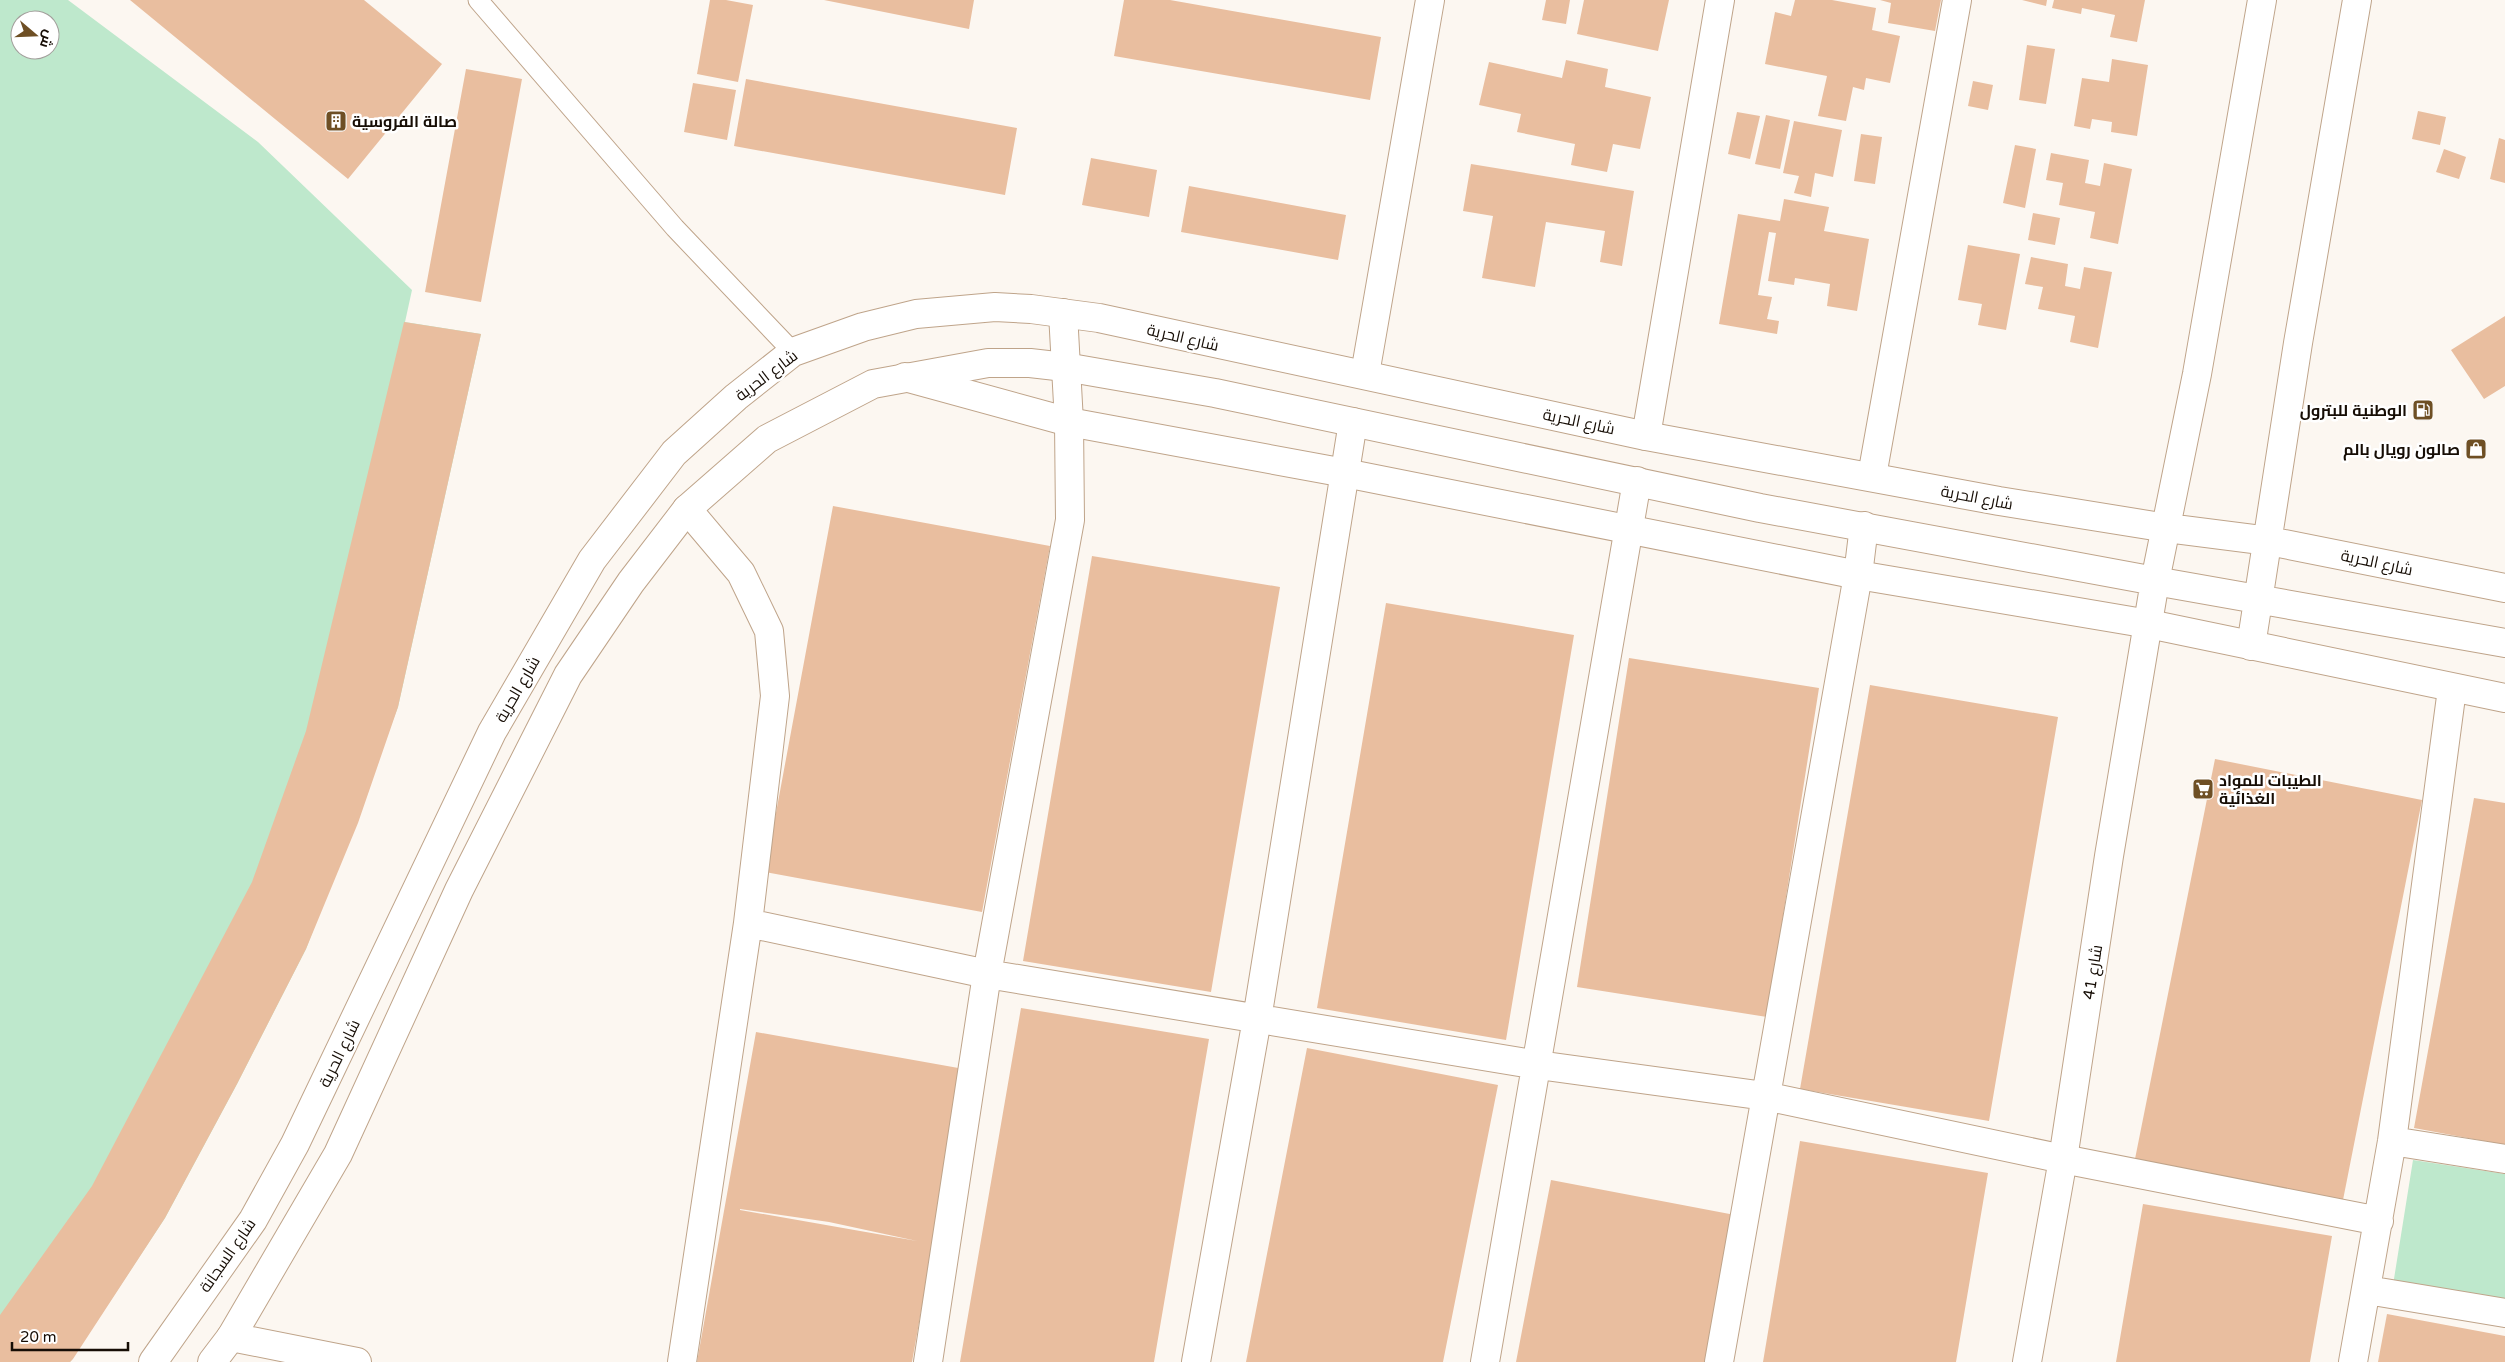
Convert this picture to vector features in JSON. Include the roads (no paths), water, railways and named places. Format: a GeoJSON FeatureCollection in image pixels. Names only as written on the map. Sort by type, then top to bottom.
{"type":"FeatureCollection","features":[{"type":"Feature","properties":{"kind":"street"},"geometry":{"type":"LineString","coordinates":[[1365,374],[1430,0]]}},
{"type":"Feature","properties":{"kind":"street"},"geometry":{"type":"LineString","coordinates":[[1646,436],[1720,0]]}},
{"type":"Feature","properties":{"kind":"street"},"geometry":{"type":"LineString","coordinates":[[1872,476],[1957,0]]}},
{"type":"Feature","properties":{"kind":"street","name":"شارع 41"},"geometry":{"type":"LineString","coordinates":[[2027,1362],[2063,1159],[2109,856],[2155,581],[2198,364],[2262,0]]}},
{"type":"Feature","properties":{"kind":"street"},"geometry":{"type":"LineString","coordinates":[[2252,646],[2300,334],[2356,0]]}},
{"type":"Feature","properties":{"kind":"street","name":"شارع الحرية"},"geometry":{"type":"LineString","coordinates":[[295,1144],[492,732],[592,560],[674,453],[736,397],[793,352],[863,327],[916,314],[995,307],[1099,318],[1237,350],[1365,374],[1646,436],[1872,476],[1999,502],[2167,528],[2269,541],[2505,588]]}},
{"type":"Feature","properties":{"kind":"street"},"geometry":{"type":"LineString","coordinates":[[928,1362],[987,974],[1070,520],[1069,422],[1063,313]]}},
{"type":"Feature","properties":{"kind":"street"},"geometry":{"type":"LineString","coordinates":[[212,1362],[231,1337],[338,1154],[459,890],[568,675],[631,582],[687,509],[767,438],[873,384],[988,363],[1030,363],[1065,367],[1215,393],[1760,508],[2505,643]]}},
{"type":"Feature","properties":{"kind":"street"},"geometry":{"type":"LineString","coordinates":[[905,377],[1069,422],[1345,473],[1858,575],[2148,624],[2505,698]]}},
{"type":"Feature","properties":{"kind":"street"},"geometry":{"type":"LineString","coordinates":[[1196,1362],[1257,1019],[1353,422]]}},
{"type":"Feature","properties":{"kind":"street"},"geometry":{"type":"LineString","coordinates":[[1485,1362],[1538,1065],[1637,481]]}},
{"type":"Feature","properties":{"kind":"street"},"geometry":{"type":"LineString","coordinates":[[682,1362],[748,923],[775,696],[768,631],[741,573],[687,509]]}},
{"type":"Feature","properties":{"kind":"street"},"geometry":{"type":"LineString","coordinates":[[1719,1362],[1858,575],[1864,526]]}},
{"type":"Feature","properties":{"kind":"street"},"geometry":{"type":"LineString","coordinates":[[2353,1362],[2392,1141],[2452,688]]}},
{"type":"Feature","properties":{"kind":"street"},"geometry":{"type":"LineString","coordinates":[[748,923],[987,974],[1538,1065],[1765,1096],[2063,1159],[2379,1221]]}},
{"type":"Feature","properties":{"kind":"street"},"geometry":{"type":"LineString","coordinates":[[2392,1141],[2505,1159]]}},
{"type":"Feature","properties":{"kind":"street","name":"شارع السجانة"},"geometry":{"type":"LineString","coordinates":[[152,1362],[253,1220],[295,1144]]}},
{"type":"Feature","properties":{"kind":"street"},"geometry":{"type":"LineString","coordinates":[[2367,1290],[2505,1313]]}},
{"type":"Feature","properties":{"kind":"street"},"geometry":{"type":"LineString","coordinates":[[231,1337],[357,1362]]}},
{"type":"Feature","properties":{"kind":"lane"},"geometry":{"type":"LineString","coordinates":[[478,0],[674,228],[793,352]]}},
{"type":"Feature","properties":{"kind":"place","name":"صالة الفروسية"},"geometry":{"type":"Point","coordinates":[336,121]}},
{"type":"Feature","properties":{"kind":"place","name":"الوطنية للبترول"},"geometry":{"type":"Point","coordinates":[2423,410]}},
{"type":"Feature","properties":{"kind":"place","name":"صالون رويال بالم"},"geometry":{"type":"Point","coordinates":[2476,449]}},
{"type":"Feature","properties":{"kind":"place","name":"الطيبات للمواد الغذائية"},"geometry":{"type":"Point","coordinates":[2203,789]}}]}
